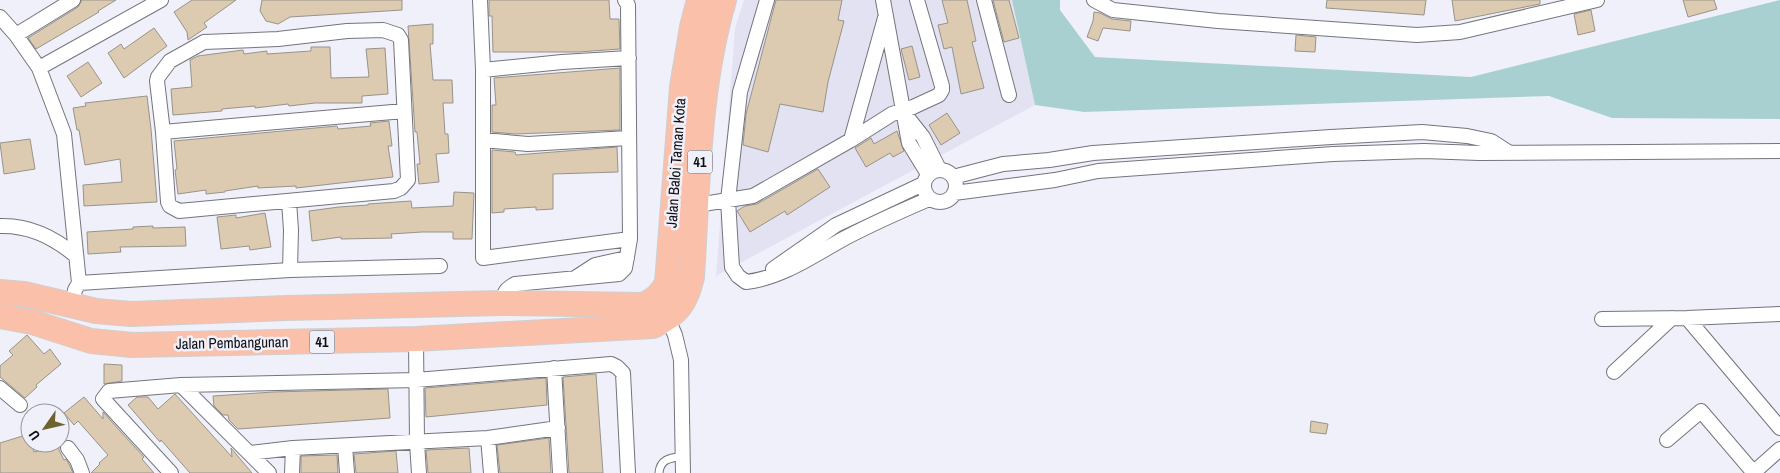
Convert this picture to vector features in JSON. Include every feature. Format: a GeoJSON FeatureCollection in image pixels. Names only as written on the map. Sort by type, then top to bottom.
{"type":"FeatureCollection","features":[{"type":"Feature","properties":{"kind":"highway","name":"Jalan Baloi Taman Kota"},"geometry":{"type":"LineString","coordinates":[[509,297],[632,306],[643,305],[661,293],[667,283],[683,78],[699,0]]}},
{"type":"Feature","properties":{"kind":"highway","name":"Jalan Baloi Taman Kota"},"geometry":{"type":"LineString","coordinates":[[657,323],[680,307],[689,293],[692,277],[707,80],[714,36],[724,0]]}},
{"type":"Feature","properties":{"kind":"highway"},"geometry":{"type":"LineString","coordinates":[[683,78],[707,80]]}},
{"type":"Feature","properties":{"kind":"highway","name":"41"},"geometry":{"type":"LineString","coordinates":[[0,292],[76,294],[96,311],[131,314],[509,297]]}},
{"type":"Feature","properties":{"kind":"highway"},"geometry":{"type":"LineString","coordinates":[[260,309],[261,343]]}},
{"type":"Feature","properties":{"kind":"highway","name":"Jalan Pembangunan"},"geometry":{"type":"LineString","coordinates":[[0,317],[32,322],[91,341],[132,345],[416,339],[657,323]]}},
{"type":"Feature","properties":{"kind":"street"},"geometry":{"type":"LineString","coordinates":[[16,35],[73,0]]}},
{"type":"Feature","properties":{"kind":"street"},"geometry":{"type":"LineString","coordinates":[[39,68],[161,0]]}},
{"type":"Feature","properties":{"kind":"street"},"geometry":{"type":"LineString","coordinates":[[480,0],[483,70],[483,258],[630,239]]}},
{"type":"Feature","properties":{"kind":"street"},"geometry":{"type":"LineString","coordinates":[[509,297],[573,280],[619,274],[625,268],[630,239],[628,5],[625,0]]}},
{"type":"Feature","properties":{"kind":"street"},"geometry":{"type":"LineString","coordinates":[[767,0],[740,92],[728,200],[732,267],[738,276],[746,282],[756,281],[802,263],[844,238],[930,199],[940,202],[954,194],[1098,172],[1323,154],[1424,151],[1479,154],[1508,152],[1780,151]]}},
{"type":"Feature","properties":{"kind":"street"},"geometry":{"type":"LineString","coordinates":[[883,0],[902,111],[923,137],[930,175],[924,189],[930,199]]}},
{"type":"Feature","properties":{"kind":"street"},"geometry":{"type":"LineString","coordinates":[[697,205],[753,196],[851,140],[892,114],[939,95],[942,90],[917,0]]}},
{"type":"Feature","properties":{"kind":"street"},"geometry":{"type":"LineString","coordinates":[[984,0],[1010,95]]}},
{"type":"Feature","properties":{"kind":"street"},"geometry":{"type":"LineString","coordinates":[[1094,0],[1113,10],[1218,21],[1417,35],[1460,32],[1597,0]]}},
{"type":"Feature","properties":{"kind":"street"},"geometry":{"type":"LineString","coordinates":[[851,140],[886,15]]}},
{"type":"Feature","properties":{"kind":"street"},"geometry":{"type":"LineString","coordinates":[[0,17],[16,35],[39,68],[64,134],[76,256],[76,294],[290,270],[440,266]]}},
{"type":"Feature","properties":{"kind":"street"},"geometry":{"type":"LineString","coordinates":[[383,30],[393,33],[398,35],[401,40],[404,110],[408,180],[401,188],[394,191],[179,211],[174,209],[168,202],[163,132],[156,81],[170,61],[204,42],[278,39],[347,31],[383,30]]}},
{"type":"Feature","properties":{"kind":"street"},"geometry":{"type":"LineString","coordinates":[[483,70],[562,62],[629,58]]}},
{"type":"Feature","properties":{"kind":"street"},"geometry":{"type":"LineString","coordinates":[[163,132],[404,110]]}},
{"type":"Feature","properties":{"kind":"street"},"geometry":{"type":"LineString","coordinates":[[953,177],[1003,164],[1049,160],[1093,153],[1331,136],[1422,132],[1467,136],[1491,141],[1508,152]]}},
{"type":"Feature","properties":{"kind":"street"},"geometry":{"type":"LineString","coordinates":[[483,140],[528,144],[628,138]]}},
{"type":"Feature","properties":{"kind":"street"},"geometry":{"type":"LineString","coordinates":[[756,281],[836,225],[930,175],[950,173],[956,182],[954,194]]}},
{"type":"Feature","properties":{"kind":"street"},"geometry":{"type":"LineString","coordinates":[[289,200],[291,230],[290,270]]}},
{"type":"Feature","properties":{"kind":"street"},"geometry":{"type":"LineString","coordinates":[[0,226],[28,230],[51,237],[76,256]]}},
{"type":"Feature","properties":{"kind":"street"},"geometry":{"type":"LineString","coordinates":[[1602,319],[1780,314]]}},
{"type":"Feature","properties":{"kind":"street"},"geometry":{"type":"LineString","coordinates":[[1614,372],[1672,318]]}},
{"type":"Feature","properties":{"kind":"street"},"geometry":{"type":"LineString","coordinates":[[1687,318],[1780,428]]}},
{"type":"Feature","properties":{"kind":"street"},"geometry":{"type":"LineString","coordinates":[[657,323],[675,335],[681,360],[683,473]]}},
{"type":"Feature","properties":{"kind":"street"},"geometry":{"type":"LineString","coordinates":[[416,339],[419,473]]}},
{"type":"Feature","properties":{"kind":"street"},"geometry":{"type":"LineString","coordinates":[[171,473],[103,399],[109,391],[181,385],[416,380],[611,364],[623,373],[628,473]]}},
{"type":"Feature","properties":{"kind":"street"},"geometry":{"type":"LineString","coordinates":[[554,368],[560,473]]}},
{"type":"Feature","properties":{"kind":"street"},"geometry":{"type":"LineString","coordinates":[[181,385],[269,473]]}},
{"type":"Feature","properties":{"kind":"street"},"geometry":{"type":"LineString","coordinates":[[0,388],[20,405]]}},
{"type":"Feature","properties":{"kind":"street"},"geometry":{"type":"LineString","coordinates":[[1667,440],[1701,411],[1754,473],[1780,449]]}},
{"type":"Feature","properties":{"kind":"street"},"geometry":{"type":"LineString","coordinates":[[250,453],[292,448],[488,438],[558,428]]}},
{"type":"Feature","properties":{"kind":"street"},"geometry":{"type":"LineString","coordinates":[[488,438],[491,473]]}},
{"type":"Feature","properties":{"kind":"street"},"geometry":{"type":"LineString","coordinates":[[345,446],[347,473]]}},
{"type":"Feature","properties":{"kind":"street"},"geometry":{"type":"LineString","coordinates":[[292,448],[292,473]]}},
{"type":"Feature","properties":{"kind":"street"},"geometry":{"type":"LineString","coordinates":[[70,451],[77,460],[82,473]]}},
{"type":"Feature","properties":{"kind":"lane"},"geometry":{"type":"LineString","coordinates":[[659,473],[660,467],[665,460],[682,456]]}},
{"type":"Feature","properties":{"kind":"shaded area"},"geometry":{"type":"Polygon","coordinates":[[[744,0],[1012,0],[1035,105],[716,276],[735,28],[744,0]]]}},
{"type":"Feature","properties":{"kind":"shaded area"},"geometry":{"type":"Polygon","coordinates":[[[1012,0],[1060,0],[1060,10],[1095,57],[1471,77],[1780,0],[1780,119],[1612,118],[1549,96],[1084,112],[1035,105],[1012,0]]]}},
{"type":"Feature","properties":{"kind":"building"},"geometry":{"type":"Polygon","coordinates":[[[82,0],[116,0],[36,49],[28,38],[78,7],[82,0]]]}},
{"type":"Feature","properties":{"kind":"building"},"geometry":{"type":"Polygon","coordinates":[[[192,0],[236,0],[204,23],[207,27],[188,40],[187,32],[174,12],[192,0]]]}},
{"type":"Feature","properties":{"kind":"building"},"geometry":{"type":"Polygon","coordinates":[[[262,0],[402,0],[402,10],[290,17],[278,24],[266,21],[260,11],[262,0]]]}},
{"type":"Feature","properties":{"kind":"building"},"geometry":{"type":"Polygon","coordinates":[[[489,0],[609,0],[610,19],[619,19],[620,49],[578,52],[493,52],[492,16],[489,16],[489,0]]]}},
{"type":"Feature","properties":{"kind":"building"},"geometry":{"type":"Polygon","coordinates":[[[776,0],[842,0],[838,20],[844,21],[828,82],[823,112],[780,104],[768,152],[743,145],[746,114],[776,0]]]}},
{"type":"Feature","properties":{"kind":"building"},"geometry":{"type":"Polygon","coordinates":[[[942,0],[967,0],[976,41],[972,42],[984,88],[961,94],[952,47],[944,49],[938,25],[948,23],[942,0]]]}},
{"type":"Feature","properties":{"kind":"building"},"geometry":{"type":"Polygon","coordinates":[[[993,0],[1009,0],[1019,38],[1004,42],[993,0]]]}},
{"type":"Feature","properties":{"kind":"building"},"geometry":{"type":"Polygon","coordinates":[[[1327,0],[1426,0],[1424,15],[1326,8],[1327,0]]]}},
{"type":"Feature","properties":{"kind":"building"},"geometry":{"type":"Polygon","coordinates":[[[1452,0],[1540,0],[1540,4],[1455,21],[1452,0]]]}},
{"type":"Feature","properties":{"kind":"building"},"geometry":{"type":"Polygon","coordinates":[[[1683,0],[1714,0],[1717,9],[1688,17],[1683,0]]]}},
{"type":"Feature","properties":{"kind":"building"},"geometry":{"type":"Polygon","coordinates":[[[1591,10],[1595,31],[1578,35],[1574,14],[1591,10]]]}},
{"type":"Feature","properties":{"kind":"building"},"geometry":{"type":"Polygon","coordinates":[[[1094,12],[1112,19],[1131,21],[1130,31],[1103,28],[1098,41],[1087,37],[1094,12]]]}},
{"type":"Feature","properties":{"kind":"building"},"geometry":{"type":"Polygon","coordinates":[[[433,24],[433,44],[430,44],[433,80],[452,80],[453,103],[443,103],[445,134],[448,134],[449,153],[436,154],[439,182],[419,184],[417,164],[420,164],[417,132],[415,132],[408,26],[433,24]]]}},
{"type":"Feature","properties":{"kind":"building"},"geometry":{"type":"Polygon","coordinates":[[[154,28],[167,46],[124,78],[108,53],[121,44],[124,49],[154,28]]]}},
{"type":"Feature","properties":{"kind":"building"},"geometry":{"type":"Polygon","coordinates":[[[1296,35],[1316,37],[1315,52],[1295,51],[1296,35]]]}},
{"type":"Feature","properties":{"kind":"building"},"geometry":{"type":"Polygon","coordinates":[[[912,46],[920,77],[909,80],[901,49],[912,46]]]}},
{"type":"Feature","properties":{"kind":"building"},"geometry":{"type":"Polygon","coordinates":[[[311,47],[330,47],[331,78],[369,77],[366,49],[385,48],[388,94],[362,96],[362,103],[315,103],[289,106],[288,104],[255,108],[255,106],[173,115],[171,89],[192,87],[190,60],[198,56],[243,50],[244,54],[267,51],[267,54],[311,51],[311,47]]]}},
{"type":"Feature","properties":{"kind":"building"},"geometry":{"type":"Polygon","coordinates":[[[88,62],[102,83],[81,97],[67,76],[88,62]]]}},
{"type":"Feature","properties":{"kind":"building"},"geometry":{"type":"Polygon","coordinates":[[[620,68],[620,130],[515,134],[492,132],[492,105],[496,105],[494,78],[620,68]]]}},
{"type":"Feature","properties":{"kind":"building"},"geometry":{"type":"Polygon","coordinates":[[[147,96],[157,202],[84,206],[83,185],[122,182],[120,159],[85,165],[73,108],[86,106],[85,103],[147,96]]]}},
{"type":"Feature","properties":{"kind":"building"},"geometry":{"type":"Polygon","coordinates":[[[947,113],[960,133],[941,145],[929,125],[947,113]]]}},
{"type":"Feature","properties":{"kind":"building"},"geometry":{"type":"Polygon","coordinates":[[[389,121],[392,146],[388,146],[393,177],[296,188],[296,186],[258,188],[258,186],[206,194],[206,190],[178,194],[174,141],[337,126],[338,129],[371,126],[370,123],[389,121]]]}},
{"type":"Feature","properties":{"kind":"building"},"geometry":{"type":"Polygon","coordinates":[[[897,131],[904,151],[893,157],[890,153],[866,167],[855,148],[871,138],[874,144],[897,131]]]}},
{"type":"Feature","properties":{"kind":"building"},"geometry":{"type":"Polygon","coordinates":[[[30,139],[35,169],[4,174],[0,143],[30,139]]]}},
{"type":"Feature","properties":{"kind":"building"},"geometry":{"type":"Polygon","coordinates":[[[617,147],[618,172],[553,174],[553,209],[536,210],[536,207],[504,209],[504,212],[492,213],[492,150],[515,152],[516,155],[617,147]]]}},
{"type":"Feature","properties":{"kind":"building"},"geometry":{"type":"Polygon","coordinates":[[[818,169],[830,187],[787,215],[785,211],[750,232],[737,211],[745,206],[757,204],[818,169]]]}},
{"type":"Feature","properties":{"kind":"building"},"geometry":{"type":"Polygon","coordinates":[[[454,192],[474,193],[472,239],[453,239],[453,232],[422,232],[391,234],[392,238],[341,239],[341,237],[312,241],[309,211],[411,201],[412,208],[453,206],[454,192]]]}},
{"type":"Feature","properties":{"kind":"building"},"geometry":{"type":"Polygon","coordinates":[[[265,213],[271,247],[250,250],[249,246],[221,249],[217,217],[236,215],[236,218],[265,213]]]}},
{"type":"Feature","properties":{"kind":"building"},"geometry":{"type":"Polygon","coordinates":[[[153,226],[153,228],[185,227],[186,246],[120,247],[121,252],[88,254],[87,232],[153,226]]]}},
{"type":"Feature","properties":{"kind":"building"},"geometry":{"type":"Polygon","coordinates":[[[27,335],[44,354],[50,349],[61,364],[36,385],[37,387],[25,398],[0,377],[0,366],[13,355],[9,351],[27,335]]]}},
{"type":"Feature","properties":{"kind":"building"},"geometry":{"type":"Polygon","coordinates":[[[104,364],[122,365],[122,381],[104,384],[104,364]]]}},
{"type":"Feature","properties":{"kind":"building"},"geometry":{"type":"Polygon","coordinates":[[[596,374],[603,473],[569,473],[563,377],[596,374]]]}},
{"type":"Feature","properties":{"kind":"building"},"geometry":{"type":"Polygon","coordinates":[[[546,378],[547,405],[426,417],[425,388],[546,378]]]}},
{"type":"Feature","properties":{"kind":"building"},"geometry":{"type":"Polygon","coordinates":[[[388,389],[390,418],[238,429],[229,420],[228,415],[223,415],[214,406],[213,396],[273,392],[388,389]]]}},
{"type":"Feature","properties":{"kind":"building"},"geometry":{"type":"Polygon","coordinates":[[[175,394],[232,457],[231,448],[252,473],[190,473],[128,405],[137,397],[148,397],[158,409],[175,394]]]}},
{"type":"Feature","properties":{"kind":"building"},"geometry":{"type":"Polygon","coordinates":[[[84,397],[103,419],[103,412],[144,457],[142,459],[154,473],[91,473],[108,455],[78,421],[74,425],[70,420],[70,408],[84,397]]]}},
{"type":"Feature","properties":{"kind":"building"},"geometry":{"type":"Polygon","coordinates":[[[1311,421],[1328,424],[1326,434],[1310,432],[1311,421]]]}},
{"type":"Feature","properties":{"kind":"building"},"geometry":{"type":"Polygon","coordinates":[[[20,437],[20,453],[60,453],[73,473],[0,473],[0,443],[20,437]]]}},
{"type":"Feature","properties":{"kind":"building"},"geometry":{"type":"Polygon","coordinates":[[[549,438],[551,473],[500,473],[497,445],[549,438]]]}},
{"type":"Feature","properties":{"kind":"building"},"geometry":{"type":"Polygon","coordinates":[[[469,448],[471,473],[428,473],[426,450],[469,448]]]}},
{"type":"Feature","properties":{"kind":"building"},"geometry":{"type":"Polygon","coordinates":[[[396,451],[398,473],[356,473],[354,454],[396,451]]]}},
{"type":"Feature","properties":{"kind":"building"},"geometry":{"type":"Polygon","coordinates":[[[337,455],[338,473],[301,473],[301,456],[337,455]]]}}]}
